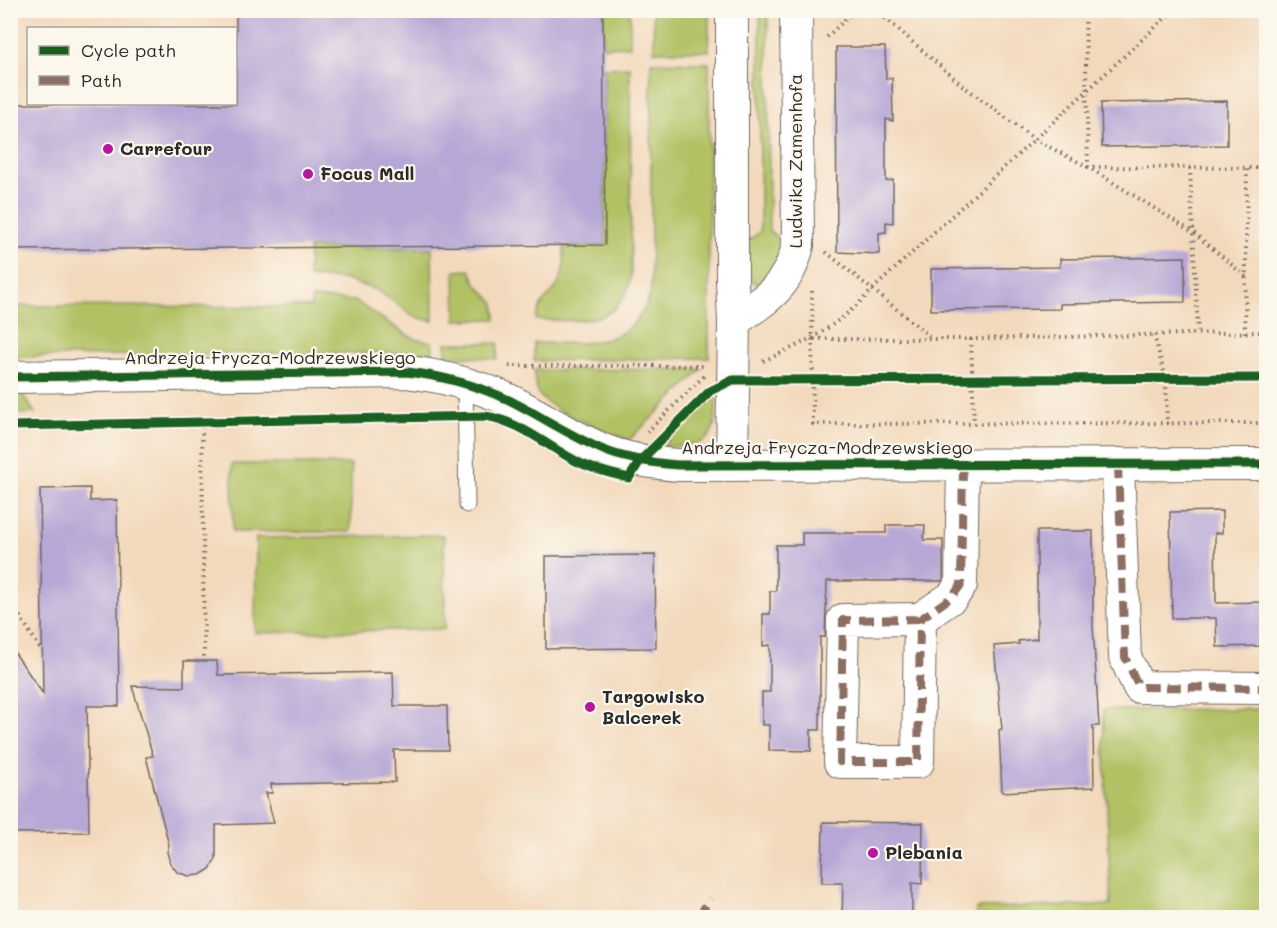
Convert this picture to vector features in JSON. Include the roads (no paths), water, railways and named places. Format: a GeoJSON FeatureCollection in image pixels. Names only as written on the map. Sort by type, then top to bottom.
{"type":"FeatureCollection","features":[{"type":"Feature","properties":{"kind":"street"},"geometry":{"type":"LineString","coordinates":[[732,10],[734,321],[732,465]]}},
{"type":"Feature","properties":{"kind":"street","name":"Ludwika Zamenhofa"},"geometry":{"type":"LineString","coordinates":[[734,321],[768,298],[782,285],[790,272],[798,245],[796,10]]}},
{"type":"Feature","properties":{"kind":"street","name":"Andrzeja Frycza-Modrzewskiego"},"geometry":{"type":"LineString","coordinates":[[10,377],[407,372],[435,375],[465,382],[507,399],[596,446],[640,461],[678,465],[1266,464]]}},
{"type":"Feature","properties":{"kind":"street"},"geometry":{"type":"LineString","coordinates":[[1118,464],[1125,657],[1138,687],[1266,688]]}},
{"type":"Feature","properties":{"kind":"street"},"geometry":{"type":"LineString","coordinates":[[920,620],[918,762],[840,762],[843,620],[920,620],[952,597],[961,585],[963,465]]}},
{"type":"Feature","properties":{"kind":"lane"},"geometry":{"type":"LineString","coordinates":[[465,382],[467,505]]}},
{"type":"Feature","properties":{"kind":"place","name":"Carrefour"},"geometry":{"type":"Point","coordinates":[108,149]}},
{"type":"Feature","properties":{"kind":"place","name":"Focus Mall"},"geometry":{"type":"Point","coordinates":[308,174]}},
{"type":"Feature","properties":{"kind":"place","name":"Targowisko Balcerek"},"geometry":{"type":"Point","coordinates":[590,707]}},
{"type":"Feature","properties":{"kind":"place","name":"Plebania"},"geometry":{"type":"Point","coordinates":[873,853]}}]}
